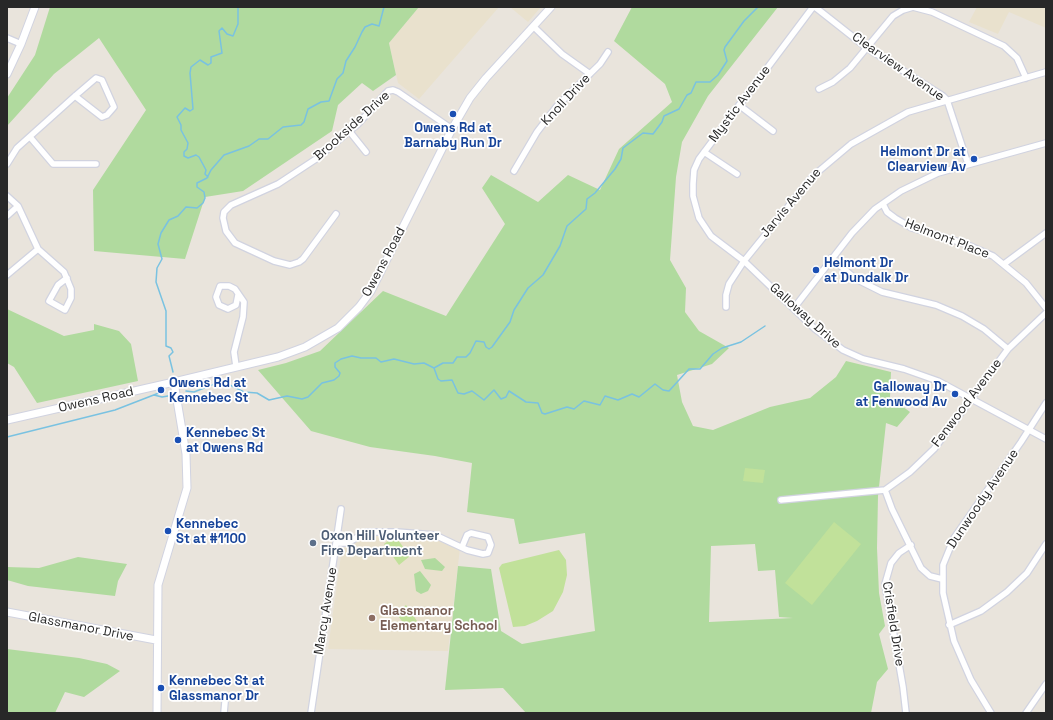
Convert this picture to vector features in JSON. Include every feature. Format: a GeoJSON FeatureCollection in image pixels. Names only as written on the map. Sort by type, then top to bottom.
{"type":"FeatureCollection","features":[{"type":"Feature","properties":{"kind":"street"},"geometry":{"type":"LineString","coordinates":[[7,74],[21,44],[35,7]]}},
{"type":"Feature","properties":{"kind":"street","name":"Owens Road"},"geometry":{"type":"LineString","coordinates":[[7,420],[278,357],[305,347],[338,328],[359,307],[379,277],[452,129],[470,98],[486,78],[551,7]]}},
{"type":"Feature","properties":{"kind":"street","name":"Clearview Avenue"},"geometry":{"type":"LineString","coordinates":[[814,7],[867,48],[939,93],[947,100],[968,164]]}},
{"type":"Feature","properties":{"kind":"street","name":"Mystic Avenue"},"geometry":{"type":"LineString","coordinates":[[696,211],[693,196],[694,170],[704,152],[814,7]]}},
{"type":"Feature","properties":{"kind":"street"},"geometry":{"type":"LineString","coordinates":[[819,90],[842,75],[867,48],[893,16],[908,8],[918,7],[973,30],[1004,46],[1018,58],[1026,78]]}},
{"type":"Feature","properties":{"kind":"street"},"geometry":{"type":"LineString","coordinates":[[534,27],[562,54],[590,74]]}},
{"type":"Feature","properties":{"kind":"street"},"geometry":{"type":"LineString","coordinates":[[7,38],[21,44]]}},
{"type":"Feature","properties":{"kind":"street","name":"Knoll Drive"},"geometry":{"type":"LineString","coordinates":[[514,171],[545,121],[557,106],[590,74],[608,52]]}},
{"type":"Feature","properties":{"kind":"street","name":"Jarvis Avenue"},"geometry":{"type":"LineString","coordinates":[[726,307],[726,295],[729,284],[744,261],[802,187],[844,149],[866,134],[908,112],[1046,72]]}},
{"type":"Feature","properties":{"kind":"street"},"geometry":{"type":"LineString","coordinates":[[7,164],[13,153],[75,96],[96,78],[102,80],[114,107],[107,115],[102,117],[75,96]]}},
{"type":"Feature","properties":{"kind":"street","name":"Brookside Drive"},"geometry":{"type":"LineString","coordinates":[[336,214],[303,259],[297,264],[287,265],[235,243],[225,228],[223,222],[224,212],[231,205],[259,194],[298,172],[350,132],[388,92],[393,90],[398,92],[452,129]]}},
{"type":"Feature","properties":{"kind":"street"},"geometry":{"type":"LineString","coordinates":[[739,105],[773,131]]}},
{"type":"Feature","properties":{"kind":"street"},"geometry":{"type":"LineString","coordinates":[[350,132],[366,152]]}},
{"type":"Feature","properties":{"kind":"street"},"geometry":{"type":"LineString","coordinates":[[30,137],[53,164],[96,164]]}},
{"type":"Feature","properties":{"kind":"street"},"geometry":{"type":"LineString","coordinates":[[794,308],[831,258],[852,233],[883,204],[901,191],[938,173],[1046,143]]}},
{"type":"Feature","properties":{"kind":"street"},"geometry":{"type":"LineString","coordinates":[[704,152],[737,174]]}},
{"type":"Feature","properties":{"kind":"street"},"geometry":{"type":"LineString","coordinates":[[7,196],[18,206],[38,249],[64,272],[67,278],[71,289],[71,298],[65,310],[50,301],[58,285],[67,278]]}},
{"type":"Feature","properties":{"kind":"street","name":"Helmont Place"},"geometry":{"type":"LineString","coordinates":[[883,204],[887,212],[912,228],[979,249],[1004,264],[1026,283],[1046,308]]}},
{"type":"Feature","properties":{"kind":"street"},"geometry":{"type":"LineString","coordinates":[[7,216],[18,206]]}},
{"type":"Feature","properties":{"kind":"street","name":"Galloway Drive"},"geometry":{"type":"LineString","coordinates":[[696,211],[703,226],[711,236],[744,261],[823,336],[843,350],[863,359],[927,376],[972,398],[1046,438]]}},
{"type":"Feature","properties":{"kind":"street"},"geometry":{"type":"LineString","coordinates":[[1004,264],[1046,233]]}},
{"type":"Feature","properties":{"kind":"street"},"geometry":{"type":"LineString","coordinates":[[7,275],[38,249]]}},
{"type":"Feature","properties":{"kind":"street"},"geometry":{"type":"LineString","coordinates":[[831,258],[856,279],[882,292],[936,305],[962,316],[984,329],[1008,349]]}},
{"type":"Feature","properties":{"kind":"street"},"geometry":{"type":"LineString","coordinates":[[236,366],[234,352],[244,307],[243,300],[238,295],[237,291],[231,286],[220,286],[216,299],[219,306],[228,309],[236,304],[238,295]]}},
{"type":"Feature","properties":{"kind":"street","name":"Fenwood Avenue"},"geometry":{"type":"LineString","coordinates":[[886,490],[910,472],[934,449],[1008,349],[1046,313]]}},
{"type":"Feature","properties":{"kind":"street"},"geometry":{"type":"LineString","coordinates":[[156,713],[158,585],[187,488],[187,460],[174,382]]}},
{"type":"Feature","properties":{"kind":"street","name":"Dunwoody Avenue"},"geometry":{"type":"LineString","coordinates":[[991,713],[966,670],[949,625],[944,604],[942,579],[944,560],[954,538],[1046,402]]}},
{"type":"Feature","properties":{"kind":"street"},"geometry":{"type":"LineString","coordinates":[[781,500],[886,490],[892,509],[924,571],[933,577],[942,579]]}},
{"type":"Feature","properties":{"kind":"street","name":"Marcy Avenue"},"geometry":{"type":"LineString","coordinates":[[311,713],[341,509]]}},
{"type":"Feature","properties":{"kind":"street"},"geometry":{"type":"LineString","coordinates":[[336,543],[348,543],[371,532],[410,532],[435,535],[467,550],[483,554],[488,553],[491,545],[488,537],[471,533],[467,535],[462,547]]}},
{"type":"Feature","properties":{"kind":"street"},"geometry":{"type":"LineString","coordinates":[[949,625],[981,611],[1007,592],[1027,573],[1046,544]]}},
{"type":"Feature","properties":{"kind":"street","name":"Crisfield Drive"},"geometry":{"type":"LineString","coordinates":[[906,713],[885,580],[889,566],[895,558],[911,546]]}},
{"type":"Feature","properties":{"kind":"street","name":"Glassmanor Drive"},"geometry":{"type":"LineString","coordinates":[[7,612],[156,640]]}},
{"type":"Feature","properties":{"kind":"street"},"geometry":{"type":"LineString","coordinates":[[1026,713],[1046,684]]}},
{"type":"Feature","properties":{"kind":"street"},"geometry":{"type":"LineString","coordinates":[[224,702],[224,713]]}},
{"type":"Feature","properties":{"kind":"shaded area"},"geometry":{"type":"Polygon","coordinates":[[[419,7],[499,7],[419,99],[398,83],[389,43],[419,7]]]}},
{"type":"Feature","properties":{"kind":"shaded area"},"geometry":{"type":"Polygon","coordinates":[[[510,7],[541,7],[528,22],[510,7]]]}},
{"type":"Feature","properties":{"kind":"shaded area"},"geometry":{"type":"Polygon","coordinates":[[[977,7],[1046,7],[1046,28],[1009,12],[998,34],[969,22],[977,7]]]}},
{"type":"Feature","properties":{"kind":"shaded area"},"geometry":{"type":"Polygon","coordinates":[[[373,534],[432,537],[460,548],[448,651],[328,649],[342,548],[349,547],[365,536],[373,534]]]}},
{"type":"Feature","properties":{"kind":"green space"},"geometry":{"type":"Polygon","coordinates":[[[50,7],[419,7],[389,43],[396,75],[373,91],[362,83],[338,105],[332,131],[243,191],[205,197],[185,259],[94,251],[93,190],[146,110],[99,38],[54,74],[7,126],[7,98],[35,55],[50,7]]]}},
{"type":"Feature","properties":{"kind":"green space"},"geometry":{"type":"Polygon","coordinates":[[[632,7],[778,7],[708,96],[682,142],[676,177],[670,260],[686,288],[685,312],[699,331],[729,348],[712,364],[677,375],[682,402],[693,426],[713,430],[770,407],[810,398],[836,377],[846,361],[891,372],[890,397],[910,412],[897,427],[886,423],[878,496],[877,548],[879,593],[885,626],[879,634],[888,669],[877,682],[871,713],[526,713],[503,688],[445,690],[458,566],[491,569],[501,631],[522,644],[595,631],[585,533],[519,544],[514,519],[467,512],[472,463],[370,447],[311,431],[258,370],[286,363],[320,351],[383,291],[446,316],[505,224],[482,188],[491,175],[538,202],[568,175],[600,190],[619,149],[672,102],[665,84],[614,41],[632,7]],[[755,544],[711,546],[709,622],[793,618],[779,617],[775,570],[758,571],[755,544]]]}},
{"type":"Feature","properties":{"kind":"green space"},"geometry":{"type":"Polygon","coordinates":[[[7,309],[64,336],[94,330],[94,324],[119,331],[131,344],[138,381],[37,403],[14,367],[7,363],[7,309]]]}},
{"type":"Feature","properties":{"kind":"green space"},"geometry":{"type":"Polygon","coordinates":[[[745,468],[765,470],[763,483],[743,481],[745,468]]]}},
{"type":"Feature","properties":{"kind":"green space"},"geometry":{"type":"Polygon","coordinates":[[[834,522],[861,544],[812,605],[785,583],[834,522]]]}},
{"type":"Feature","properties":{"kind":"green space"},"geometry":{"type":"Polygon","coordinates":[[[395,536],[410,556],[399,565],[384,544],[395,536]]]}},
{"type":"Feature","properties":{"kind":"green space"},"geometry":{"type":"Polygon","coordinates":[[[559,550],[566,560],[567,575],[563,592],[553,611],[537,621],[525,626],[513,627],[499,568],[502,564],[559,550]]]}},
{"type":"Feature","properties":{"kind":"green space"},"geometry":{"type":"Polygon","coordinates":[[[78,557],[127,564],[118,581],[115,596],[28,586],[7,580],[7,567],[39,568],[78,557]]]}},
{"type":"Feature","properties":{"kind":"green space"},"geometry":{"type":"Polygon","coordinates":[[[435,558],[445,567],[442,571],[425,569],[421,560],[435,558]]]}},
{"type":"Feature","properties":{"kind":"green space"},"geometry":{"type":"Polygon","coordinates":[[[420,571],[431,585],[428,591],[421,594],[416,591],[414,574],[420,571]]]}},
{"type":"Feature","properties":{"kind":"green space"},"geometry":{"type":"Polygon","coordinates":[[[406,605],[417,621],[407,628],[396,613],[406,605]]]}},
{"type":"Feature","properties":{"kind":"green space"},"geometry":{"type":"Polygon","coordinates":[[[7,649],[79,658],[107,664],[120,671],[84,697],[65,692],[55,713],[7,713],[7,649]]]}},
{"type":"Feature","properties":{"kind":"waterway"},"geometry":{"type":"LineString","coordinates":[[208,177],[205,174],[206,170],[199,157],[196,155],[188,158],[184,156],[188,143],[181,130],[181,125],[177,117],[185,108],[190,111],[193,109],[190,73],[191,67],[200,60],[208,65],[211,63],[211,57],[222,53],[219,31],[222,28],[227,34],[233,36],[238,24],[238,7]]}},
{"type":"Feature","properties":{"kind":"waterway"},"geometry":{"type":"LineString","coordinates":[[173,372],[169,356],[173,352],[171,348],[166,346],[166,311],[156,282],[157,268],[162,259],[158,244],[161,233],[169,220],[178,216],[186,207],[197,208],[203,203],[205,198],[204,192],[197,187],[197,183],[207,178],[211,170],[224,155],[249,146],[259,139],[268,139],[283,127],[301,125],[304,122],[308,109],[321,102],[329,101],[337,79],[343,73],[346,61],[362,32],[365,27],[372,24],[379,26],[384,7]]}},
{"type":"Feature","properties":{"kind":"waterway"},"geometry":{"type":"LineString","coordinates":[[434,368],[443,363],[453,363],[457,357],[466,357],[470,353],[476,341],[484,342],[486,347],[489,349],[492,347],[510,322],[514,310],[528,288],[543,275],[560,246],[567,226],[586,209],[587,199],[595,193],[615,169],[621,159],[623,148],[643,133],[653,134],[662,122],[664,116],[679,109],[687,95],[691,93],[696,82],[710,82],[718,75],[727,61],[724,50],[725,47],[744,21],[758,7]]}},
{"type":"Feature","properties":{"kind":"waterway"},"geometry":{"type":"LineString","coordinates":[[186,391],[194,392],[222,381],[244,392],[257,393],[269,400],[287,396],[302,399],[308,397],[322,383],[334,380],[339,376],[340,373],[335,367],[335,363],[341,359],[352,356],[361,358],[376,358],[381,362],[394,359],[414,364],[424,363],[434,368],[438,379],[441,381],[452,380],[458,393],[464,394],[472,391],[484,400],[494,390],[501,399],[506,397],[509,391],[526,402],[538,403],[542,413],[545,414],[567,407],[574,409],[584,401],[600,405],[605,396],[618,400],[632,394],[639,397],[655,384],[663,390],[669,391],[689,369],[700,369],[713,354],[722,348],[741,342],[765,326]]}},
{"type":"Feature","properties":{"kind":"waterway"},"geometry":{"type":"LineString","coordinates":[[7,437],[115,410],[164,391]]}},
{"type":"Feature","properties":{"kind":"waterway"},"geometry":{"type":"LineString","coordinates":[[154,395],[162,397],[168,396]]}},
{"type":"Feature","properties":{"kind":"place","name":"Owens Rd at Barnaby Run Dr"},"geometry":{"type":"Point","coordinates":[453,114]}},
{"type":"Feature","properties":{"kind":"place","name":"Helmont Dr at Clearview Av"},"geometry":{"type":"Point","coordinates":[974,159]}},
{"type":"Feature","properties":{"kind":"place","name":"Helmont Dr at Dundalk Dr"},"geometry":{"type":"Point","coordinates":[816,270]}},
{"type":"Feature","properties":{"kind":"place","name":"Owens Rd at Kennebec St"},"geometry":{"type":"Point","coordinates":[161,390]}},
{"type":"Feature","properties":{"kind":"place","name":"Galloway Dr at Fenwood Av"},"geometry":{"type":"Point","coordinates":[955,394]}},
{"type":"Feature","properties":{"kind":"place","name":"Kennebec St at Owens Rd"},"geometry":{"type":"Point","coordinates":[178,440]}},
{"type":"Feature","properties":{"kind":"place","name":"Kennebec St at #1100"},"geometry":{"type":"Point","coordinates":[168,531]}},
{"type":"Feature","properties":{"kind":"place","name":"Oxon Hill Volunteer Fire Department"},"geometry":{"type":"Point","coordinates":[313,543]}},
{"type":"Feature","properties":{"kind":"place","name":"Glassmanor Elementary School"},"geometry":{"type":"Point","coordinates":[372,618]}},
{"type":"Feature","properties":{"kind":"place","name":"Kennebec St at Glassmanor Dr"},"geometry":{"type":"Point","coordinates":[161,688]}}]}
